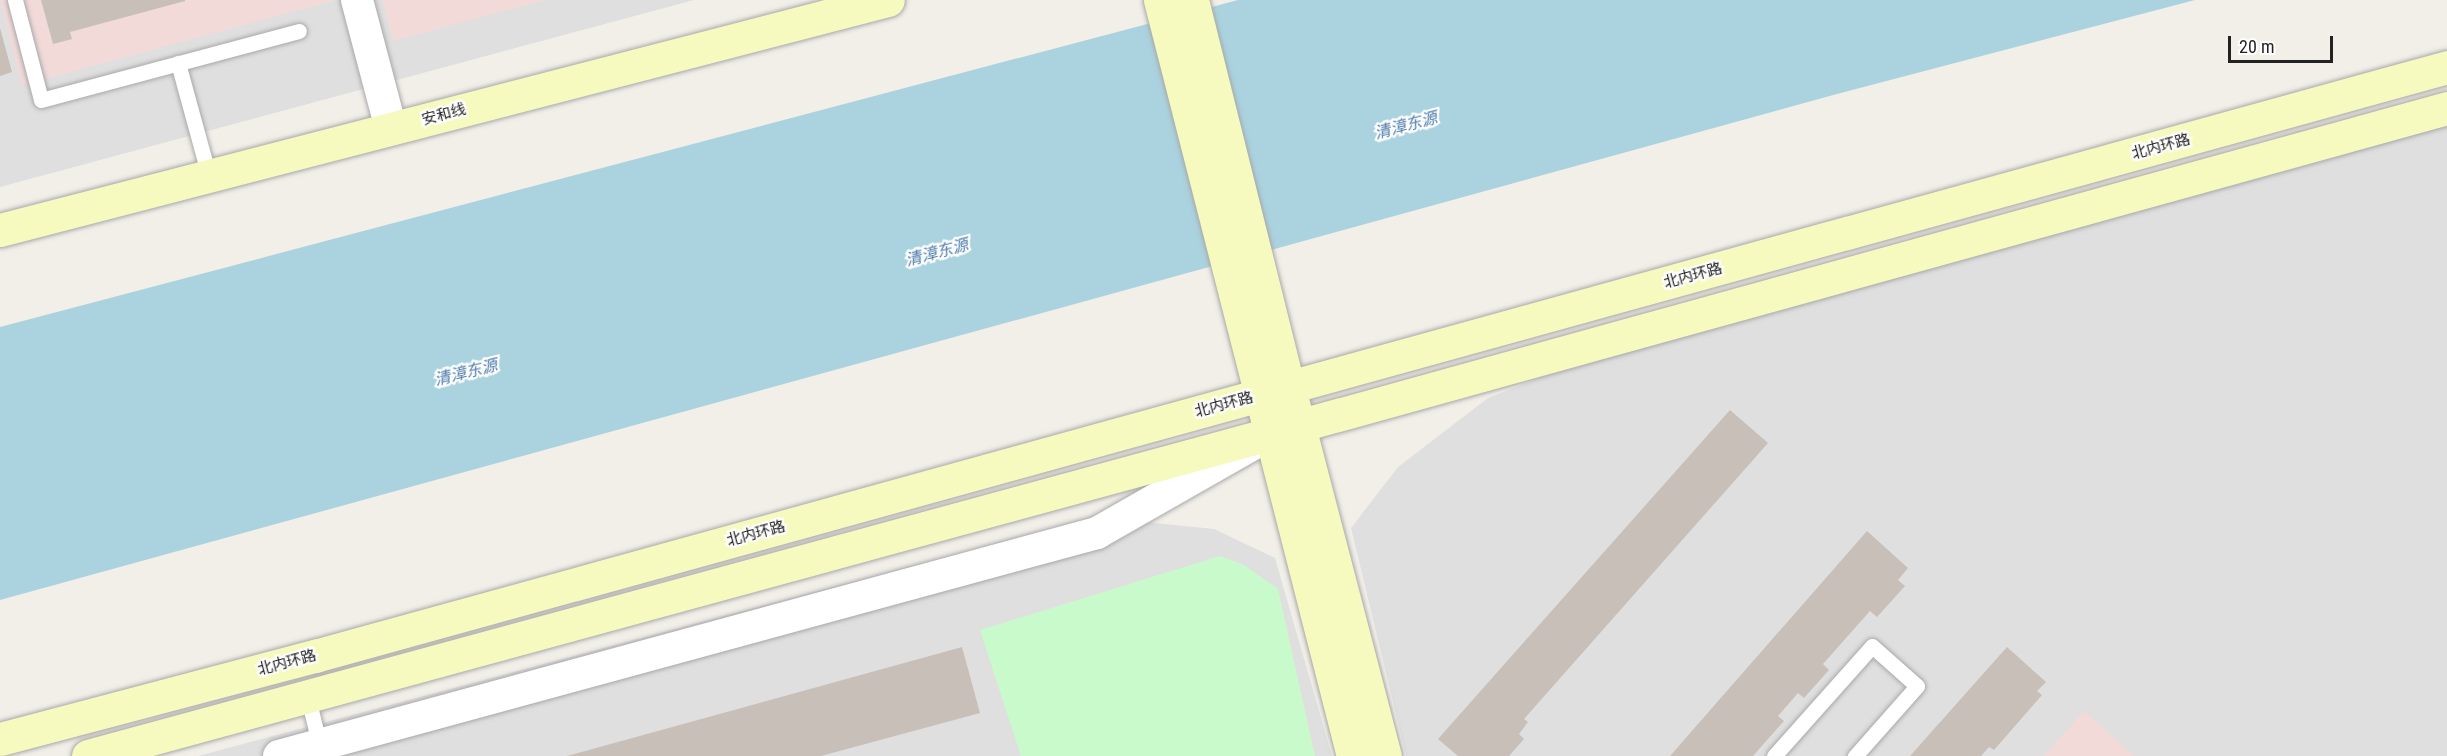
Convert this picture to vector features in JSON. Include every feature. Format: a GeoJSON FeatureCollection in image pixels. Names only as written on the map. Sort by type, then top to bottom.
{"type":"FeatureCollection","features":[{"type":"Feature","properties":{"kind":"main road","name":"安和线"},"geometry":{"type":"LineString","coordinates":[[0,230],[888,0]]}},
{"type":"Feature","properties":{"kind":"main road"},"geometry":{"type":"LineString","coordinates":[[1160,0],[1187,22],[1246,279],[1284,430],[1385,756]]}},
{"type":"Feature","properties":{"kind":"main road","name":"北内环路"},"geometry":{"type":"LineString","coordinates":[[0,739],[315,656],[2447,67]]}},
{"type":"Feature","properties":{"kind":"main road"},"geometry":{"type":"LineString","coordinates":[[88,756],[308,698],[1284,430],[2447,108]]}},
{"type":"Feature","properties":{"kind":"main road"},"geometry":{"type":"LineString","coordinates":[[1284,430],[1353,756]]}},
{"type":"Feature","properties":{"kind":"street"},"geometry":{"type":"LineString","coordinates":[[357,0],[391,129]]}},
{"type":"Feature","properties":{"kind":"street"},"geometry":{"type":"LineString","coordinates":[[279,756],[321,750],[1097,533],[1284,430]]}},
{"type":"Feature","properties":{"kind":"lane"},"geometry":{"type":"LineString","coordinates":[[15,0],[41,100],[299,31]]}},
{"type":"Feature","properties":{"kind":"lane"},"geometry":{"type":"LineString","coordinates":[[178,63],[209,176]]}},
{"type":"Feature","properties":{"kind":"lane"},"geometry":{"type":"LineString","coordinates":[[1774,756],[1872,646],[1917,686],[1855,756]]}},
{"type":"Feature","properties":{"kind":"lane"},"geometry":{"type":"LineString","coordinates":[[308,698],[321,750]]}},
{"type":"Feature","properties":{"kind":"shaded area"},"geometry":{"type":"Polygon","coordinates":[[[0,0],[694,0],[0,187],[0,0]]]}},
{"type":"Feature","properties":{"kind":"shaded area"},"geometry":{"type":"Polygon","coordinates":[[[0,0],[336,0],[22,85],[0,0]]]}},
{"type":"Feature","properties":{"kind":"shaded area"},"geometry":{"type":"Polygon","coordinates":[[[382,0],[545,0],[393,41],[382,0]]]}},
{"type":"Feature","properties":{"kind":"shaded area"},"geometry":{"type":"Polygon","coordinates":[[[2447,117],[2447,756],[1406,756],[1351,528],[1398,467],[1488,398],[1663,330],[2447,117]]]}},
{"type":"Feature","properties":{"kind":"shaded area"},"geometry":{"type":"Polygon","coordinates":[[[1096,517],[1214,529],[1275,558],[1332,756],[198,756],[1096,517]]]}},
{"type":"Feature","properties":{"kind":"shaded area"},"geometry":{"type":"Polygon","coordinates":[[[2084,711],[2134,756],[2044,756],[2084,711]]]}},
{"type":"Feature","properties":{"kind":"green space"},"geometry":{"type":"Polygon","coordinates":[[[1220,556],[1244,565],[1278,589],[1315,756],[1021,756],[980,630],[1220,556]]]}},
{"type":"Feature","properties":{"kind":"water","name":"清漳东源"},"geometry":{"type":"Polygon","coordinates":[[[1238,0],[2195,0],[1837,94],[0,600],[0,327],[1238,0]]]}},
{"type":"Feature","properties":{"kind":"building"},"geometry":{"type":"Polygon","coordinates":[[[41,0],[185,1],[70,32],[72,39],[53,44],[41,0]]]}},
{"type":"Feature","properties":{"kind":"building"},"geometry":{"type":"Polygon","coordinates":[[[0,28],[12,72],[0,76],[0,28]]]}},
{"type":"Feature","properties":{"kind":"building"},"geometry":{"type":"Polygon","coordinates":[[[1730,410],[1768,443],[1524,719],[1528,722],[1519,734],[1524,739],[1509,756],[1458,756],[1438,739],[1730,410]]]}},
{"type":"Feature","properties":{"kind":"building"},"geometry":{"type":"Polygon","coordinates":[[[1867,531],[1908,568],[1898,580],[1905,586],[1877,617],[1870,611],[1823,664],[1829,670],[1804,698],[1798,693],[1778,716],[1784,721],[1753,756],[1670,756],[1867,531]]]}},
{"type":"Feature","properties":{"kind":"building"},"geometry":{"type":"Polygon","coordinates":[[[962,647],[980,713],[821,756],[567,756],[962,647]]]}},
{"type":"Feature","properties":{"kind":"building"},"geometry":{"type":"Polygon","coordinates":[[[2007,647],[2046,682],[2037,691],[2042,695],[1994,750],[1989,747],[1981,756],[1910,756],[2007,647]]]}}]}
